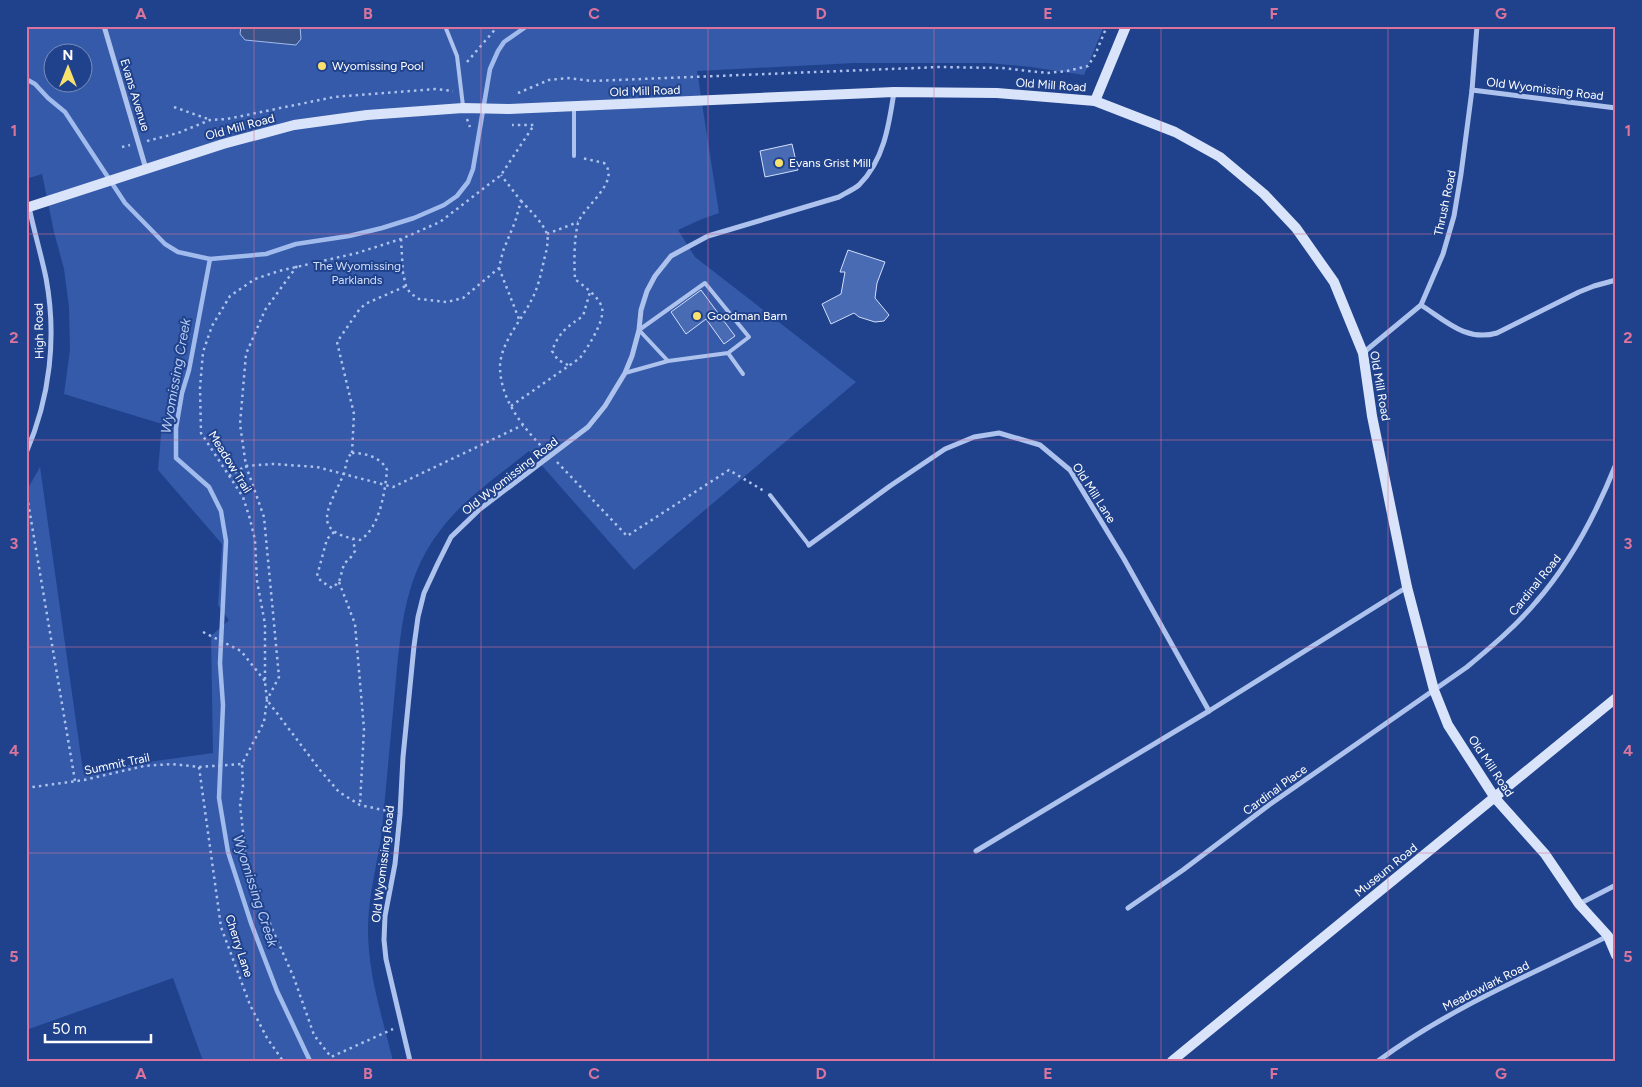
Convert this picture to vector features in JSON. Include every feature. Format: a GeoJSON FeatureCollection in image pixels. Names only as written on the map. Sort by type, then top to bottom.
{"type":"FeatureCollection","features":[{"type":"Feature","properties":{"kind":"street","name":"Evans Avenue"},"geometry":{"type":"LineString","coordinates":[[104,26],[146,169]]}},
{"type":"Feature","properties":{"kind":"street"},"geometry":{"type":"LineString","coordinates":[[1095,101],[1126,26]]}},
{"type":"Feature","properties":{"kind":"street","name":"Thrush Road"},"geometry":{"type":"LineString","coordinates":[[1363,353],[1420,305],[1443,254],[1454,216],[1472,90],[1477,26]]}},
{"type":"Feature","properties":{"kind":"street","name":"Old Wyomissing Road"},"geometry":{"type":"LineString","coordinates":[[1472,90],[1616,108]]}},
{"type":"Feature","properties":{"kind":"street","name":"Old Mill Road"},"geometry":{"type":"LineString","coordinates":[[28,208],[223,144],[294,125],[368,115],[466,108],[509,109],[894,92],[997,93],[1095,101],[1175,132],[1220,157],[1264,194],[1296,228],[1334,282],[1363,353],[1372,416],[1407,587],[1434,690],[1448,725],[1495,798],[1545,854],[1579,904],[1608,936],[1616,955]]}},
{"type":"Feature","properties":{"kind":"street","name":"Old Wyomissing Road"},"geometry":{"type":"LineString","coordinates":[[410,1061],[390,979],[384,940],[385,916],[395,864],[418,617],[424,593],[451,538],[480,509],[588,427],[614,393],[625,373],[639,330],[641,310],[647,290],[655,276],[671,256],[708,236],[838,197],[858,186],[873,167],[881,150],[888,127],[894,92]]}},
{"type":"Feature","properties":{"kind":"street","name":"High Road"},"geometry":{"type":"LineString","coordinates":[[26,453],[35,433],[44,401],[51,351],[51,318],[46,279],[28,208]]}},
{"type":"Feature","properties":{"kind":"street"},"geometry":{"type":"LineString","coordinates":[[1420,305],[1463,333],[1480,337],[1488,336],[1580,292],[1616,280]]}},
{"type":"Feature","properties":{"kind":"street","name":"Old Mill Lane"},"geometry":{"type":"LineString","coordinates":[[809,546],[890,486],[945,449],[974,438],[999,433],[1040,445],[1070,470],[1124,559],[1209,711]]}},
{"type":"Feature","properties":{"kind":"street","name":"Cardinal Road"},"geometry":{"type":"LineString","coordinates":[[1434,690],[1467,668],[1487,651],[1536,602],[1557,575],[1584,534],[1616,464]]}},
{"type":"Feature","properties":{"kind":"street"},"geometry":{"type":"LineString","coordinates":[[976,851],[1209,711],[1407,587]]}},
{"type":"Feature","properties":{"kind":"street","name":"Cardinal Place"},"geometry":{"type":"LineString","coordinates":[[1128,908],[1183,870],[1269,805],[1434,690]]}},
{"type":"Feature","properties":{"kind":"street","name":"Museum Road"},"geometry":{"type":"LineString","coordinates":[[1172,1061],[1616,698]]}},
{"type":"Feature","properties":{"kind":"street"},"geometry":{"type":"LineString","coordinates":[[1579,904],[1616,885]]}},
{"type":"Feature","properties":{"kind":"street","name":"Meadowlark Road"},"geometry":{"type":"LineString","coordinates":[[1378,1061],[1408,1039],[1436,1022],[1608,936]]}},
{"type":"Feature","properties":{"kind":"lane"},"geometry":{"type":"LineString","coordinates":[[445,26],[458,56],[466,108]]}},
{"type":"Feature","properties":{"kind":"lane"},"geometry":{"type":"LineString","coordinates":[[574,106],[574,156]]}},
{"type":"Feature","properties":{"kind":"lane"},"geometry":{"type":"LineString","coordinates":[[625,373],[668,361],[728,353],[749,337],[705,283],[639,330],[668,361]]}},
{"type":"Feature","properties":{"kind":"lane"},"geometry":{"type":"LineString","coordinates":[[728,353],[743,374]]}},
{"type":"Feature","properties":{"kind":"lane"},"geometry":{"type":"LineString","coordinates":[[770,495],[809,546]]}},
{"type":"Feature","properties":{"kind":"path"},"geometry":{"type":"LineString","coordinates":[[460,69],[498,26]]}},
{"type":"Feature","properties":{"kind":"path"},"geometry":{"type":"LineString","coordinates":[[518,93],[549,80],[567,78],[592,81],[940,67],[1002,68],[1047,73],[1067,71],[1088,66],[1107,26]]}},
{"type":"Feature","properties":{"kind":"path"},"geometry":{"type":"LineString","coordinates":[[140,142],[178,133],[210,120],[227,119],[334,97],[435,89],[454,91]]}},
{"type":"Feature","properties":{"kind":"path"},"geometry":{"type":"LineString","coordinates":[[174,107],[210,120]]}},
{"type":"Feature","properties":{"kind":"path"},"geometry":{"type":"LineString","coordinates":[[466,108],[470,127]]}},
{"type":"Feature","properties":{"kind":"path","name":"Meadow Trail"},"geometry":{"type":"LineString","coordinates":[[267,700],[265,682],[265,624],[258,581],[255,540],[242,498],[201,433],[200,388],[204,352],[212,326],[230,296],[255,279],[297,266],[357,253],[401,240],[440,222],[501,175],[534,125],[512,125]]}},
{"type":"Feature","properties":{"kind":"path"},"geometry":{"type":"LineString","coordinates":[[122,147],[131,145]]}},
{"type":"Feature","properties":{"kind":"path"},"geometry":{"type":"LineString","coordinates":[[547,234],[578,222],[594,203],[609,176],[604,163],[574,156]]}},
{"type":"Feature","properties":{"kind":"path"},"geometry":{"type":"LineString","coordinates":[[501,175],[533,213],[547,234],[546,254],[538,283],[531,301],[508,339],[500,363],[501,379],[506,397],[523,425],[627,536],[729,470],[770,495]]}},
{"type":"Feature","properties":{"kind":"path"},"geometry":{"type":"LineString","coordinates":[[519,319],[499,268],[503,250],[515,222],[521,201]]}},
{"type":"Feature","properties":{"kind":"path"},"geometry":{"type":"LineString","coordinates":[[511,406],[580,358],[600,322],[602,308],[590,292],[575,278],[575,249],[578,222]]}},
{"type":"Feature","properties":{"kind":"path"},"geometry":{"type":"LineString","coordinates":[[401,240],[406,286],[410,293],[420,300],[447,302],[463,298],[499,268]]}},
{"type":"Feature","properties":{"kind":"path"},"geometry":{"type":"LineString","coordinates":[[297,266],[265,310],[246,354],[240,424],[246,466],[264,516],[278,677],[267,700],[264,722],[242,764],[243,787],[240,804],[245,851],[256,892],[294,978],[314,1035],[331,1057],[401,1025]]}},
{"type":"Feature","properties":{"kind":"path"},"geometry":{"type":"LineString","coordinates":[[352,453],[368,455],[382,462],[387,470],[374,526],[360,540],[342,537],[330,530],[328,523],[327,510],[345,474],[346,461],[352,453],[354,414],[337,342],[365,304],[406,286]]}},
{"type":"Feature","properties":{"kind":"path"},"geometry":{"type":"LineString","coordinates":[[568,365],[558,360],[552,351],[556,340],[564,329],[584,316],[590,292]]}},
{"type":"Feature","properties":{"kind":"path"},"geometry":{"type":"LineString","coordinates":[[229,476],[246,466],[273,464],[317,467],[393,487],[523,425]]}},
{"type":"Feature","properties":{"kind":"path"},"geometry":{"type":"LineString","coordinates":[[26,490],[76,781]]}},
{"type":"Feature","properties":{"kind":"path"},"geometry":{"type":"LineString","coordinates":[[334,532],[327,539],[317,576],[332,588],[339,582],[344,564],[355,551],[353,539]]}},
{"type":"Feature","properties":{"kind":"path"},"geometry":{"type":"LineString","coordinates":[[339,582],[355,624],[364,729],[360,805]]}},
{"type":"Feature","properties":{"kind":"path"},"geometry":{"type":"LineString","coordinates":[[203,632],[241,651],[265,682]]}},
{"type":"Feature","properties":{"kind":"path"},"geometry":{"type":"LineString","coordinates":[[267,700],[339,792],[360,805],[400,814]]}},
{"type":"Feature","properties":{"kind":"path","name":"Summit Trail"},"geometry":{"type":"LineString","coordinates":[[26,788],[76,781],[144,766],[242,764]]}},
{"type":"Feature","properties":{"kind":"path","name":"Cherry Lane"},"geometry":{"type":"LineString","coordinates":[[200,766],[221,927],[250,1006],[267,1038],[283,1061]]}},
{"type":"Feature","properties":{"kind":"green space","name":"The Wyomissing Parklands"},"geometry":{"type":"Polygon","coordinates":[[[26,26],[1104,26],[1084,75],[988,63],[854,63],[697,71],[719,213],[678,230],[695,257],[856,382],[634,570],[529,451],[470,498],[448,520],[426,551],[417,571],[404,613],[398,657],[382,830],[368,925],[368,942],[373,976],[393,1061],[203,1061],[173,978],[26,1030],[26,492],[40,467],[83,771],[213,753],[211,636],[229,620],[218,605],[222,544],[158,470],[162,424],[64,394],[70,350],[69,307],[64,269],[42,174],[26,179],[26,26]]]}},
{"type":"Feature","properties":{"kind":"shaded area"},"geometry":{"type":"Polygon","coordinates":[[[241,26],[300,26],[301,39],[296,45],[245,40],[240,34],[241,26]]]}},
{"type":"Feature","properties":{"kind":"building","name":"Evans Grist Mill"},"geometry":{"type":"Polygon","coordinates":[[[792,144],[798,170],[765,177],[760,151],[792,144]]]}},
{"type":"Feature","properties":{"kind":"building"},"geometry":{"type":"Polygon","coordinates":[[[848,250],[885,262],[877,283],[875,298],[889,315],[884,321],[875,322],[859,317],[854,313],[831,324],[822,304],[841,294],[845,272],[840,272],[848,250]]]}},
{"type":"Feature","properties":{"kind":"building","name":"Goodman Barn"},"geometry":{"type":"Polygon","coordinates":[[[701,290],[735,336],[724,344],[706,319],[686,334],[671,312],[701,290]]]}},
{"type":"Feature","properties":{"kind":"waterway","name":"Wyomissing Creek"},"geometry":{"type":"LineString","coordinates":[[26,79],[35,84],[65,112],[125,203],[165,244],[178,252],[210,259],[266,254],[296,244],[349,236],[382,228],[414,218],[444,205],[457,196],[468,182],[473,169],[490,69],[504,42],[527,26]]}},
{"type":"Feature","properties":{"kind":"waterway","name":"Wyomissing Creek"},"geometry":{"type":"LineString","coordinates":[[210,259],[176,428],[176,458],[209,487],[221,511],[226,541],[220,663],[223,705],[219,798],[228,852],[251,923],[277,991],[310,1061]]}},
{"type":"Feature","properties":{"kind":"place","name":"Wyomissing Pool"},"geometry":{"type":"Point","coordinates":[322,66]}},
{"type":"Feature","properties":{"kind":"place","name":"Evans Grist Mill"},"geometry":{"type":"Point","coordinates":[779,163]}},
{"type":"Feature","properties":{"kind":"place","name":"Goodman Barn"},"geometry":{"type":"Point","coordinates":[697,316]}}]}
